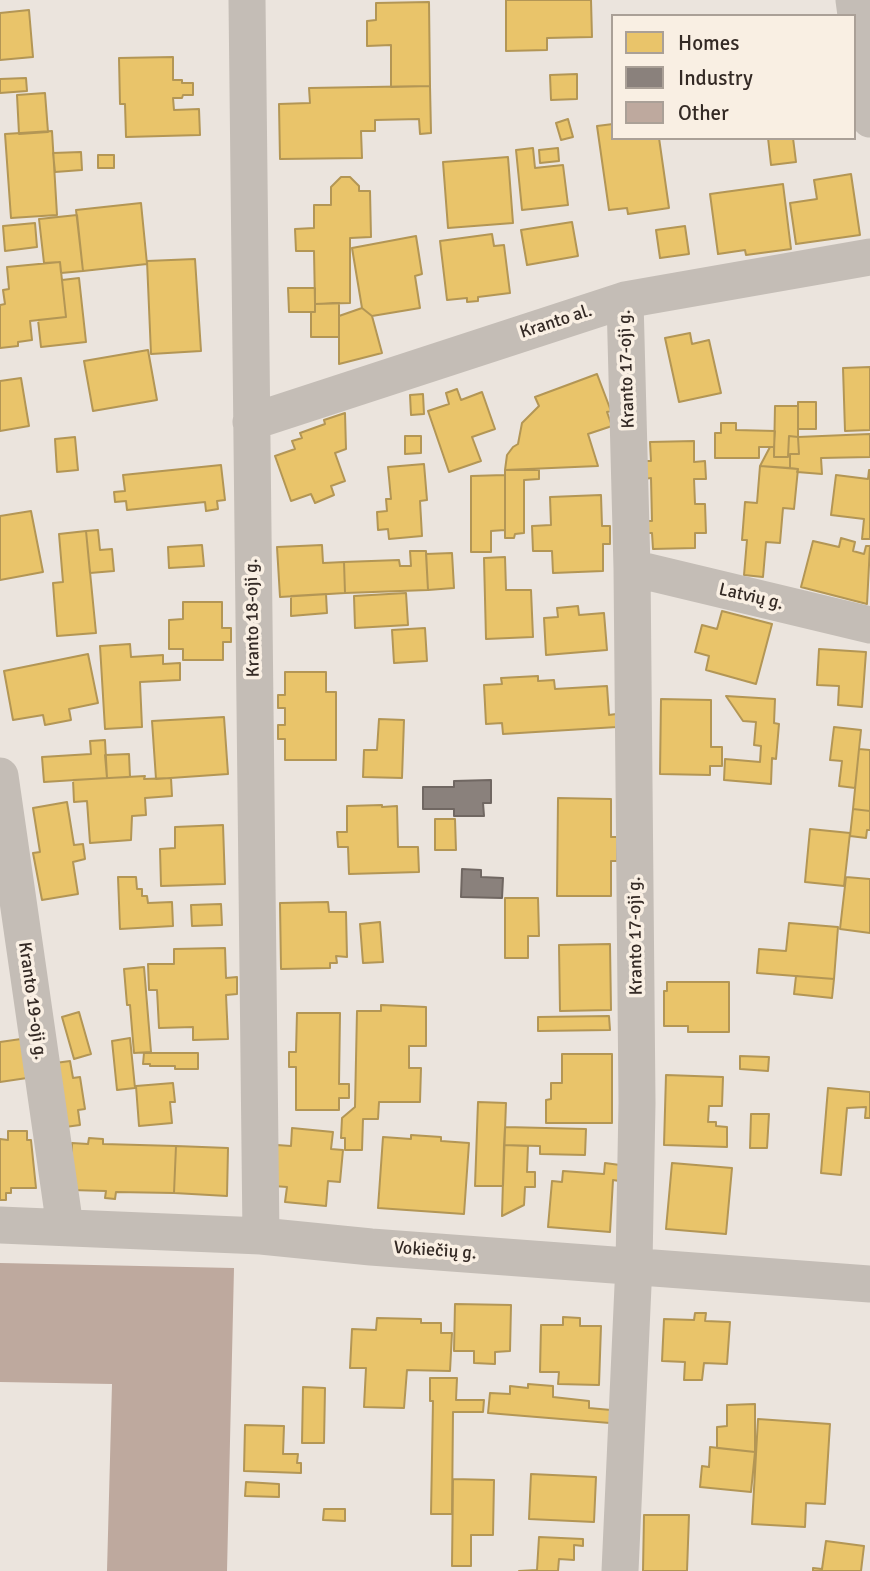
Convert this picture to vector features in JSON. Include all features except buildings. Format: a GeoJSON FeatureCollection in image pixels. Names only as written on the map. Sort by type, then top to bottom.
{"type":"FeatureCollection","features":[{"type":"Feature","properties":{"kind":"street","name":"Kranto 18-oji g."},"geometry":{"type":"LineString","coordinates":[[247,0],[261,1236]]}},
{"type":"Feature","properties":{"kind":"street"},"geometry":{"type":"LineString","coordinates":[[856,15],[870,119]]}},
{"type":"Feature","properties":{"kind":"street","name":"Kranto al."},"geometry":{"type":"LineString","coordinates":[[251,422],[625,300],[870,257]]}},
{"type":"Feature","properties":{"kind":"street","name":"Kranto 17-oji g."},"geometry":{"type":"LineString","coordinates":[[620,1571],[634,1265],[637,1089],[632,568],[625,300]]}},
{"type":"Feature","properties":{"kind":"street","name":"Latvių g."},"geometry":{"type":"LineString","coordinates":[[632,568],[870,625]]}},
{"type":"Feature","properties":{"kind":"street","name":"Kranto 19-oji g."},"geometry":{"type":"LineString","coordinates":[[0,776],[65,1227]]}},
{"type":"Feature","properties":{"kind":"street","name":"Vokiečių g."},"geometry":{"type":"LineString","coordinates":[[0,1225],[261,1236],[371,1247],[870,1284]]}}]}
